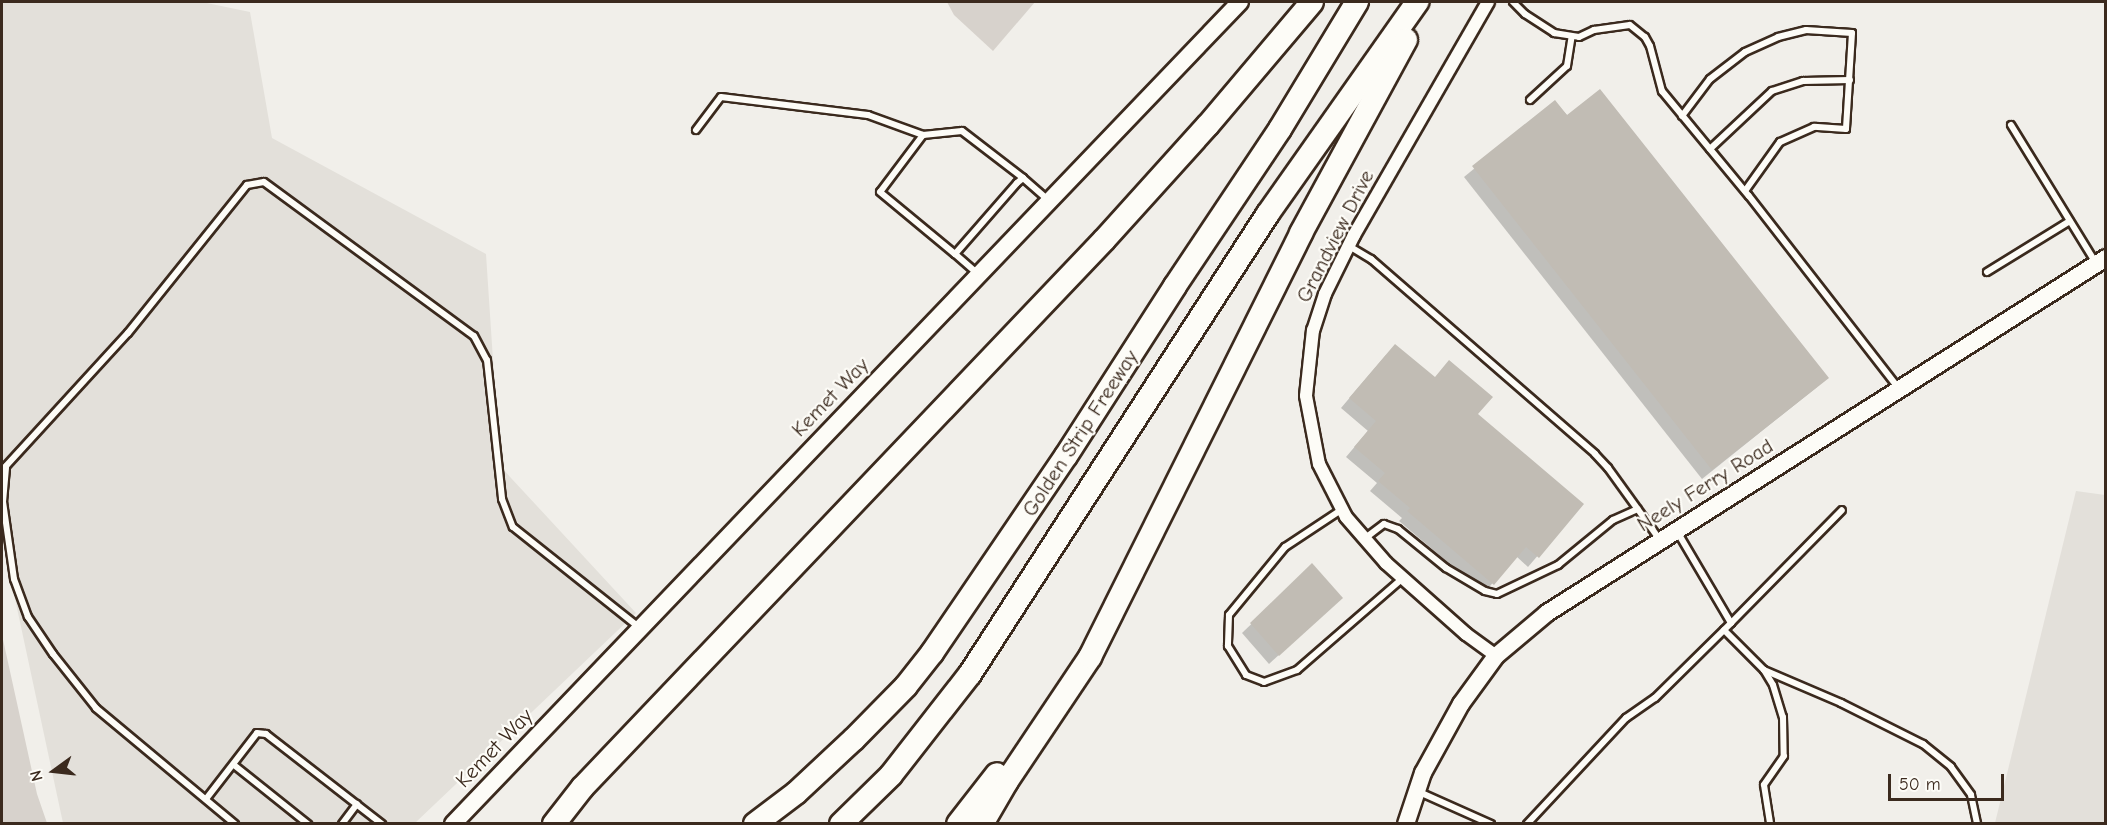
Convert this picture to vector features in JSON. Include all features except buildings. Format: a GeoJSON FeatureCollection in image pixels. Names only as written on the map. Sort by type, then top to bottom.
{"type":"FeatureCollection","features":[{"type":"Feature","properties":{"kind":"highway"},"geometry":{"type":"LineString","coordinates":[[554,824],[590,779],[1104,240],[1208,125],[1312,2]]}},
{"type":"Feature","properties":{"kind":"highway","name":"Golden Strip Freeway"},"geometry":{"type":"LineString","coordinates":[[755,824],[796,793],[854,738],[906,686],[932,653],[1066,456],[1175,286],[1280,129],[1357,2]]}},
{"type":"Feature","properties":{"kind":"highway","name":"Golden Strip Freeway"},"geometry":{"type":"LineString","coordinates":[[841,824],[898,766],[970,674],[1261,225],[1417,2]]}},
{"type":"Feature","properties":{"kind":"highway"},"geometry":{"type":"LineString","coordinates":[[981,824],[1090,657],[1300,233],[1426,2]]}},
{"type":"Feature","properties":{"kind":"highway"},"geometry":{"type":"LineString","coordinates":[[958,824],[1090,657]]}},
{"type":"Feature","properties":{"kind":"street","name":"Kemet Way"},"geometry":{"type":"LineString","coordinates":[[453,824],[1240,2]]}},
{"type":"Feature","properties":{"kind":"street","name":"Grandview Drive"},"geometry":{"type":"LineString","coordinates":[[1488,2],[1349,246],[1317,315],[1306,375],[1308,417],[1312,441],[1326,483],[1341,510],[1364,539],[1403,578],[1466,634],[1496,656]]}},
{"type":"Feature","properties":{"kind":"street","name":"Neely Ferry Road"},"geometry":{"type":"LineString","coordinates":[[1406,824],[1417,791],[1447,727],[1496,656],[1547,613],[2101,260]]}},
{"type":"Feature","properties":{"kind":"lane"},"geometry":{"type":"LineString","coordinates":[[1513,2],[1525,14],[1554,33],[1579,37],[1594,30],[1630,25],[1645,37],[1650,46],[1659,87],[1745,192],[1899,389]]}},
{"type":"Feature","properties":{"kind":"lane"},"geometry":{"type":"LineString","coordinates":[[1682,116],[1710,79],[1744,52],[1778,37],[1806,30],[1852,33],[1846,129],[1814,127],[1780,142],[1745,192]]}},
{"type":"Feature","properties":{"kind":"lane"},"geometry":{"type":"LineString","coordinates":[[1530,100],[1567,66],[1572,36]]}},
{"type":"Feature","properties":{"kind":"lane"},"geometry":{"type":"LineString","coordinates":[[1710,149],[1772,91],[1803,81],[1850,80]]}},
{"type":"Feature","properties":{"kind":"lane"},"geometry":{"type":"LineString","coordinates":[[696,130],[721,97],[868,116],[923,135],[962,131],[1049,201]]}},
{"type":"Feature","properties":{"kind":"lane"},"geometry":{"type":"LineString","coordinates":[[2012,125],[2070,221],[2101,260]]}},
{"type":"Feature","properties":{"kind":"lane"},"geometry":{"type":"LineString","coordinates":[[923,135],[880,192],[979,274]]}},
{"type":"Feature","properties":{"kind":"lane"},"geometry":{"type":"LineString","coordinates":[[955,254],[1023,178]]}},
{"type":"Feature","properties":{"kind":"lane"},"geometry":{"type":"LineString","coordinates":[[235,824],[96,708],[53,654],[28,616],[14,579],[3,502],[3,480],[6,466],[128,333],[247,185],[264,182],[474,336],[487,360],[502,499],[513,527],[640,629]]}},
{"type":"Feature","properties":{"kind":"lane"},"geometry":{"type":"LineString","coordinates":[[1987,272],[2070,221]]}},
{"type":"Feature","properties":{"kind":"lane"},"geometry":{"type":"LineString","coordinates":[[1349,246],[1371,259],[1595,454],[1660,540]]}},
{"type":"Feature","properties":{"kind":"lane"},"geometry":{"type":"LineString","coordinates":[[1364,539],[1384,524],[1398,529],[1446,568],[1485,591],[1497,594],[1550,570],[1612,520],[1638,509]]}},
{"type":"Feature","properties":{"kind":"lane"},"geometry":{"type":"LineString","coordinates":[[1341,510],[1285,546],[1229,615],[1228,646],[1246,675],[1264,682],[1297,669],[1403,578]]}},
{"type":"Feature","properties":{"kind":"lane"},"geometry":{"type":"LineString","coordinates":[[1527,824],[1626,718],[1655,698],[1842,510]]}},
{"type":"Feature","properties":{"kind":"lane"},"geometry":{"type":"LineString","coordinates":[[1676,530],[1731,623]]}},
{"type":"Feature","properties":{"kind":"lane"},"geometry":{"type":"LineString","coordinates":[[1724,630],[1764,670],[1776,692],[1783,717],[1784,756],[1764,785],[1770,824]]}},
{"type":"Feature","properties":{"kind":"lane"},"geometry":{"type":"LineString","coordinates":[[1764,670],[1840,703],[1923,744],[1951,767],[1971,795],[1977,824]]}},
{"type":"Feature","properties":{"kind":"lane"},"geometry":{"type":"LineString","coordinates":[[206,799],[257,733],[266,734],[382,824]]}},
{"type":"Feature","properties":{"kind":"lane"},"geometry":{"type":"LineString","coordinates":[[234,765],[308,824]]}},
{"type":"Feature","properties":{"kind":"lane"},"geometry":{"type":"LineString","coordinates":[[1417,791],[1491,824]]}},
{"type":"Feature","properties":{"kind":"lane"},"geometry":{"type":"LineString","coordinates":[[342,824],[357,804]]}},
{"type":"Feature","properties":{"kind":"shaded area"},"geometry":{"type":"Polygon","coordinates":[[[2,2],[202,2],[250,12],[272,138],[486,254],[500,466],[636,613],[415,823],[63,823],[2,538],[2,2]]]}},
{"type":"Feature","properties":{"kind":"shaded area"},"geometry":{"type":"Polygon","coordinates":[[[947,2],[1035,2],[993,51],[954,15],[947,2]]]}},
{"type":"Feature","properties":{"kind":"shaded area"},"geometry":{"type":"Polygon","coordinates":[[[2076,491],[2105,495],[2105,823],[1995,823],[2076,491]]]}},
{"type":"Feature","properties":{"kind":"shaded area"},"geometry":{"type":"Polygon","coordinates":[[[2,635],[37,794],[47,823],[2,823],[2,635]]]}}]}
